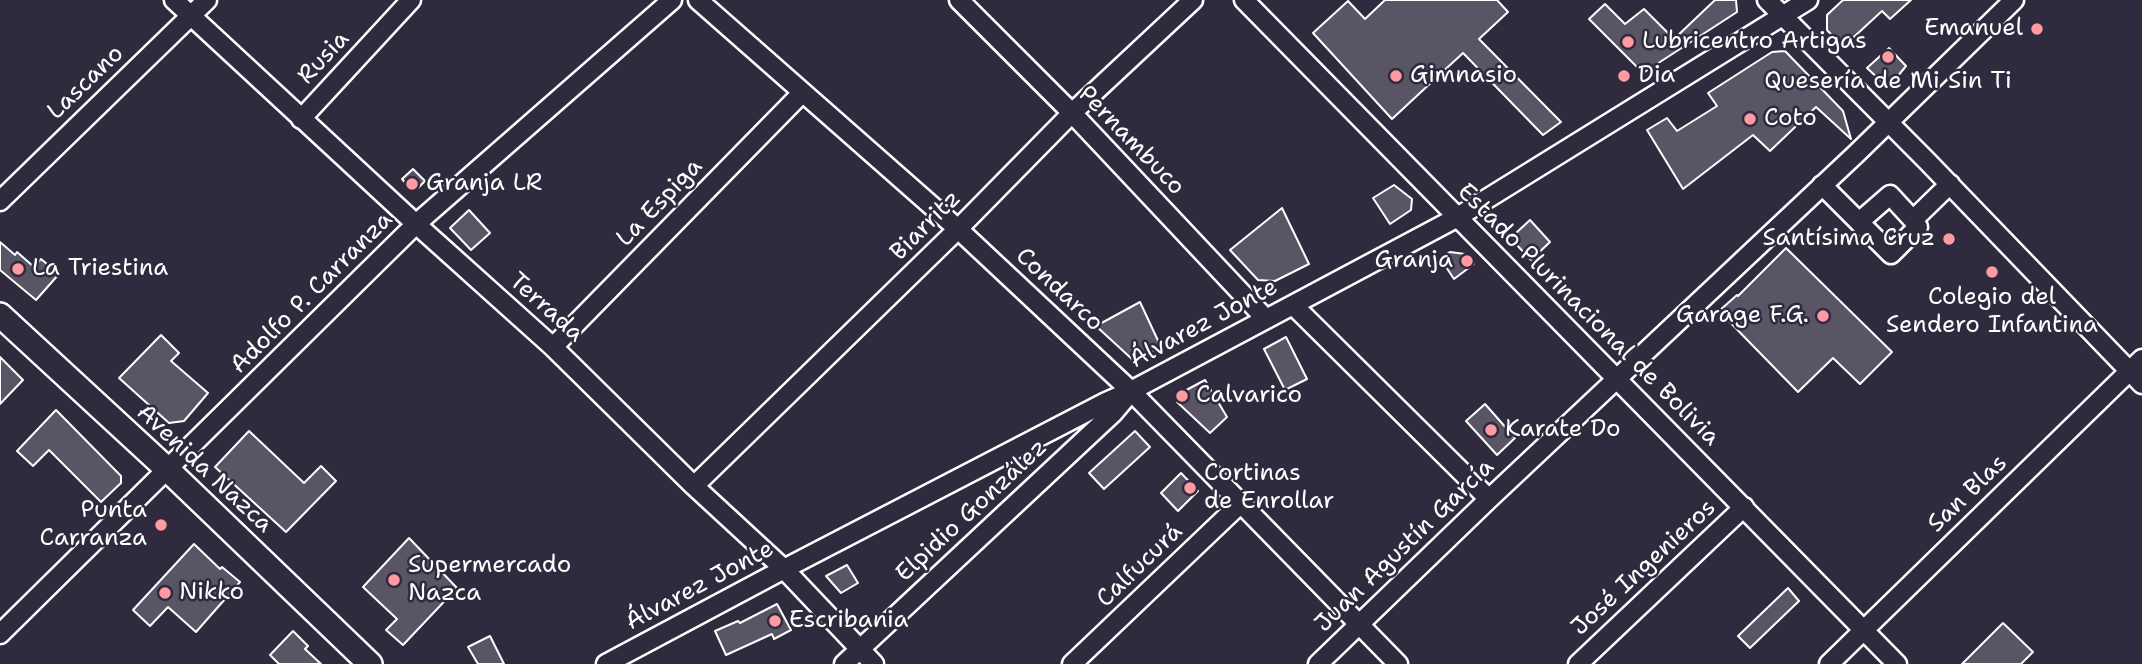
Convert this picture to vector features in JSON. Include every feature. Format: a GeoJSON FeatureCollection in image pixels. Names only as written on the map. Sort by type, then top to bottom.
{"type":"FeatureCollection","features":[{"type":"Feature","properties":{"kind":"main road","name":"Avenida Nazca"},"geometry":{"type":"LineString","coordinates":[[0,315],[370,664]]}},
{"type":"Feature","properties":{"kind":"street","name":"Terrada"},"geometry":{"type":"LineString","coordinates":[[174,0],[553,347],[783,569],[874,664]]}},
{"type":"Feature","properties":{"kind":"street","name":"Lascano"},"geometry":{"type":"LineString","coordinates":[[0,201],[207,0]]}},
{"type":"Feature","properties":{"kind":"street","name":"Rusia"},"geometry":{"type":"LineString","coordinates":[[301,119],[411,0]]}},
{"type":"Feature","properties":{"kind":"street","name":"Adolfo P. Carranza"},"geometry":{"type":"LineString","coordinates":[[0,634],[416,224],[672,0]]}},
{"type":"Feature","properties":{"kind":"street","name":"Condarco"},"geometry":{"type":"LineString","coordinates":[[698,0],[958,229],[1131,391],[1398,664]]}},
{"type":"Feature","properties":{"kind":"street","name":"Pernambuco"},"geometry":{"type":"LineString","coordinates":[[960,0],[1072,113],[1265,318]]}},
{"type":"Feature","properties":{"kind":"street","name":"Biarritz"},"geometry":{"type":"LineString","coordinates":[[694,486],[958,229],[1072,113],[1193,0]]}},
{"type":"Feature","properties":{"kind":"street","name":"Estado Plurinacional de Bolivia"},"geometry":{"type":"LineString","coordinates":[[1244,0],[1455,218],[1617,378],[1897,664]]}},
{"type":"Feature","properties":{"kind":"street"},"geometry":{"type":"LineString","coordinates":[[1767,0],[2138,371]]}},
{"type":"Feature","properties":{"kind":"street","name":"Álvarez Jonte"},"geometry":{"type":"LineString","coordinates":[[606,664],[783,569],[1131,391],[1455,218],[1808,0]]}},
{"type":"Feature","properties":{"kind":"street","name":"Juan Agustín García"},"geometry":{"type":"LineString","coordinates":[[1318,664],[2014,0]]}},
{"type":"Feature","properties":{"kind":"street","name":"La Espiga"},"geometry":{"type":"LineString","coordinates":[[553,347],[802,93]]}},
{"type":"Feature","properties":{"kind":"street"},"geometry":{"type":"LineString","coordinates":[[1913,220],[1950,184]]}},
{"type":"Feature","properties":{"kind":"street"},"geometry":{"type":"LineString","coordinates":[[1822,185],[1859,222],[1891,254],[1919,227],[1890,195],[1859,222]]}},
{"type":"Feature","properties":{"kind":"street"},"geometry":{"type":"LineString","coordinates":[[1293,305],[1489,499]]}},
{"type":"Feature","properties":{"kind":"street","name":"San Blas"},"geometry":{"type":"LineString","coordinates":[[1829,664],[2138,371]]}},
{"type":"Feature","properties":{"kind":"street","name":"Elpidio González"},"geometry":{"type":"LineString","coordinates":[[844,664],[1113,412],[1131,391]]}},
{"type":"Feature","properties":{"kind":"street","name":"Calfucurá"},"geometry":{"type":"LineString","coordinates":[[1072,664],[1241,503]]}},
{"type":"Feature","properties":{"kind":"street","name":"José Ingenieros"},"geometry":{"type":"LineString","coordinates":[[1578,664],[1744,507]]}},
{"type":"Feature","properties":{"kind":"building","name":"Gimnasio"},"geometry":{"type":"Polygon","coordinates":[[[1385,0],[1497,0],[1508,12],[1479,39],[1561,122],[1543,135],[1463,53],[1392,119],[1313,33],[1348,1],[1365,19],[1385,0]]]}},
{"type":"Feature","properties":{"kind":"building"},"geometry":{"type":"Polygon","coordinates":[[[1715,0],[1736,0],[1737,12],[1643,73],[1589,19],[1605,4],[1625,24],[1644,9],[1674,39],[1715,0]]]}},
{"type":"Feature","properties":{"kind":"building"},"geometry":{"type":"Polygon","coordinates":[[[1843,0],[1911,0],[1890,19],[1882,11],[1843,47],[1827,30],[1827,15],[1843,0]]]}},
{"type":"Feature","properties":{"kind":"building","name":"Quesería de Mi Sin Ti"},"geometry":{"type":"Polygon","coordinates":[[[1889,48],[1906,66],[1893,82],[1883,83],[1867,68],[1889,48]]]}},
{"type":"Feature","properties":{"kind":"building","name":"Coto"},"geometry":{"type":"Polygon","coordinates":[[[1785,51],[1843,111],[1851,139],[1816,107],[1770,151],[1753,135],[1683,189],[1647,130],[1667,118],[1677,131],[1717,106],[1708,93],[1772,52],[1785,51]]]}},
{"type":"Feature","properties":{"kind":"building"},"geometry":{"type":"Polygon","coordinates":[[[413,169],[425,181],[418,188],[411,189],[402,179],[413,169]]]}},
{"type":"Feature","properties":{"kind":"building"},"geometry":{"type":"Polygon","coordinates":[[[1394,185],[1412,199],[1411,210],[1390,224],[1373,198],[1394,185]]]}},
{"type":"Feature","properties":{"kind":"building"},"geometry":{"type":"Polygon","coordinates":[[[1282,208],[1309,264],[1275,281],[1258,280],[1230,250],[1282,208]]]}},
{"type":"Feature","properties":{"kind":"building"},"geometry":{"type":"Polygon","coordinates":[[[469,210],[490,233],[471,250],[450,228],[469,210]]]}},
{"type":"Feature","properties":{"kind":"building"},"geometry":{"type":"Polygon","coordinates":[[[1530,220],[1550,242],[1531,260],[1514,242],[1516,233],[1530,220]]]}},
{"type":"Feature","properties":{"kind":"building"},"geometry":{"type":"Polygon","coordinates":[[[0,242],[34,267],[41,259],[59,274],[36,300],[0,270],[0,242]]]}},
{"type":"Feature","properties":{"kind":"building"},"geometry":{"type":"Polygon","coordinates":[[[1786,248],[1892,352],[1860,384],[1833,358],[1798,392],[1719,311],[1786,248]]]}},
{"type":"Feature","properties":{"kind":"building"},"geometry":{"type":"Polygon","coordinates":[[[1450,252],[1465,254],[1474,264],[1454,279],[1440,258],[1450,252]]]}},
{"type":"Feature","properties":{"kind":"building"},"geometry":{"type":"Polygon","coordinates":[[[1140,302],[1161,347],[1133,360],[1096,326],[1140,302]]]}},
{"type":"Feature","properties":{"kind":"building"},"geometry":{"type":"Polygon","coordinates":[[[161,335],[179,353],[171,361],[208,393],[184,421],[169,423],[119,378],[161,335]]]}},
{"type":"Feature","properties":{"kind":"building"},"geometry":{"type":"Polygon","coordinates":[[[1286,337],[1307,379],[1285,390],[1264,349],[1286,337]]]}},
{"type":"Feature","properties":{"kind":"building"},"geometry":{"type":"Polygon","coordinates":[[[0,357],[23,380],[0,404],[0,357]]]}},
{"type":"Feature","properties":{"kind":"building"},"geometry":{"type":"Polygon","coordinates":[[[1205,380],[1227,417],[1210,433],[1177,402],[1179,394],[1205,380]]]}},
{"type":"Feature","properties":{"kind":"building","name":"Karate Do"},"geometry":{"type":"Polygon","coordinates":[[[1485,404],[1515,438],[1497,455],[1466,421],[1485,404]]]}},
{"type":"Feature","properties":{"kind":"building"},"geometry":{"type":"Polygon","coordinates":[[[56,410],[121,476],[121,483],[101,502],[49,450],[33,466],[17,451],[56,410]]]}},
{"type":"Feature","properties":{"kind":"building"},"geometry":{"type":"Polygon","coordinates":[[[249,431],[304,483],[321,466],[336,481],[286,532],[215,467],[249,431]]]}},
{"type":"Feature","properties":{"kind":"building"},"geometry":{"type":"Polygon","coordinates":[[[1135,431],[1150,447],[1104,489],[1089,473],[1135,431]]]}},
{"type":"Feature","properties":{"kind":"building"},"geometry":{"type":"Polygon","coordinates":[[[1181,473],[1198,491],[1178,511],[1161,493],[1181,473]]]}},
{"type":"Feature","properties":{"kind":"building"},"geometry":{"type":"Polygon","coordinates":[[[409,538],[457,588],[403,645],[386,630],[397,619],[363,587],[409,538]]]}},
{"type":"Feature","properties":{"kind":"building"},"geometry":{"type":"Polygon","coordinates":[[[194,544],[220,569],[222,567],[240,582],[196,632],[168,607],[150,626],[133,610],[194,544]]]}},
{"type":"Feature","properties":{"kind":"building"},"geometry":{"type":"Polygon","coordinates":[[[847,565],[858,583],[841,593],[826,576],[847,565]]]}},
{"type":"Feature","properties":{"kind":"building"},"geometry":{"type":"Polygon","coordinates":[[[1788,588],[1799,601],[1750,648],[1738,636],[1788,588]]]}},
{"type":"Feature","properties":{"kind":"building"},"geometry":{"type":"Polygon","coordinates":[[[777,604],[791,630],[774,639],[772,634],[726,655],[715,631],[738,621],[740,623],[777,604]]]}},
{"type":"Feature","properties":{"kind":"building"},"geometry":{"type":"Polygon","coordinates":[[[2003,623],[2033,652],[2021,664],[1962,664],[2003,623]]]}},
{"type":"Feature","properties":{"kind":"building"},"geometry":{"type":"Polygon","coordinates":[[[293,631],[308,646],[305,649],[321,664],[279,664],[270,655],[293,631]]]}},
{"type":"Feature","properties":{"kind":"building"},"geometry":{"type":"Polygon","coordinates":[[[490,636],[504,664],[478,664],[468,647],[490,636]]]}},
{"type":"Feature","properties":{"kind":"place","name":"Emanuel"},"geometry":{"type":"Point","coordinates":[2037,29]}},
{"type":"Feature","properties":{"kind":"place","name":"Lubricentro Artigas"},"geometry":{"type":"Point","coordinates":[1628,42]}},
{"type":"Feature","properties":{"kind":"place","name":"Quesería de Mi Sin Ti"},"geometry":{"type":"Point","coordinates":[1888,57]}},
{"type":"Feature","properties":{"kind":"place","name":"Gimnasio"},"geometry":{"type":"Point","coordinates":[1396,76]}},
{"type":"Feature","properties":{"kind":"place","name":"Dia"},"geometry":{"type":"Point","coordinates":[1624,76]}},
{"type":"Feature","properties":{"kind":"place","name":"Coto"},"geometry":{"type":"Point","coordinates":[1750,119]}},
{"type":"Feature","properties":{"kind":"place","name":"Granja LR"},"geometry":{"type":"Point","coordinates":[412,184]}},
{"type":"Feature","properties":{"kind":"place","name":"Santísima Cruz"},"geometry":{"type":"Point","coordinates":[1949,239]}},
{"type":"Feature","properties":{"kind":"place","name":"Granja"},"geometry":{"type":"Point","coordinates":[1467,261]}},
{"type":"Feature","properties":{"kind":"place","name":"La Triestina"},"geometry":{"type":"Point","coordinates":[18,269]}},
{"type":"Feature","properties":{"kind":"place","name":"Colegio del Sendero Infantina"},"geometry":{"type":"Point","coordinates":[1992,272]}},
{"type":"Feature","properties":{"kind":"place","name":"Garage F.G."},"geometry":{"type":"Point","coordinates":[1823,316]}},
{"type":"Feature","properties":{"kind":"place","name":"Calvarico"},"geometry":{"type":"Point","coordinates":[1182,396]}},
{"type":"Feature","properties":{"kind":"place","name":"Karate Do"},"geometry":{"type":"Point","coordinates":[1491,430]}},
{"type":"Feature","properties":{"kind":"place","name":"Cortinas de Enrollar"},"geometry":{"type":"Point","coordinates":[1190,488]}},
{"type":"Feature","properties":{"kind":"place","name":"Punta Carranza"},"geometry":{"type":"Point","coordinates":[161,525]}},
{"type":"Feature","properties":{"kind":"place","name":"Supermercado Nazca"},"geometry":{"type":"Point","coordinates":[394,580]}},
{"type":"Feature","properties":{"kind":"place","name":"Nikko"},"geometry":{"type":"Point","coordinates":[165,593]}},
{"type":"Feature","properties":{"kind":"place","name":"Escribania"},"geometry":{"type":"Point","coordinates":[775,621]}}]}
